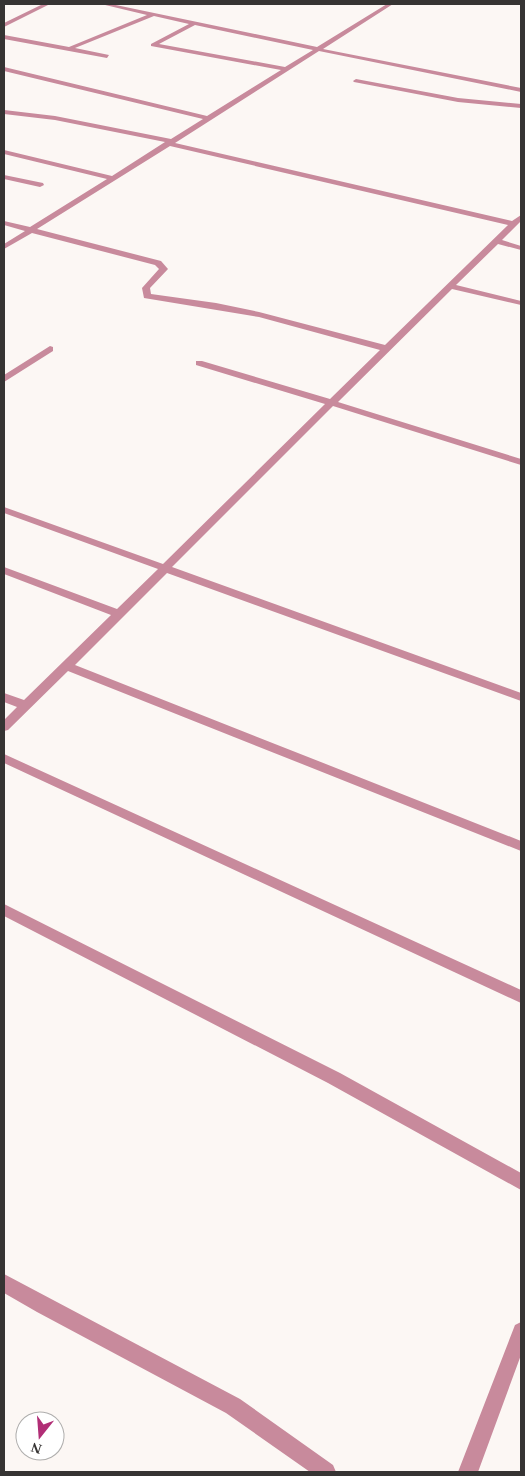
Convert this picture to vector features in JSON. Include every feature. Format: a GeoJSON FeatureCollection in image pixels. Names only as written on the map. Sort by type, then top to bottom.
{"type":"FeatureCollection","features":[{"type":"Feature","properties":{"kind":"street"},"geometry":{"type":"LineString","coordinates":[[4,25],[47,4]]}},
{"type":"Feature","properties":{"kind":"street"},"geometry":{"type":"LineString","coordinates":[[104,4],[521,90]]}},
{"type":"Feature","properties":{"kind":"street"},"geometry":{"type":"LineString","coordinates":[[4,247],[206,118],[390,4]]}},
{"type":"Feature","properties":{"kind":"street"},"geometry":{"type":"LineString","coordinates":[[71,48],[109,31],[154,15]]}},
{"type":"Feature","properties":{"kind":"street"},"geometry":{"type":"LineString","coordinates":[[195,23],[153,45],[284,69]]}},
{"type":"Feature","properties":{"kind":"street"},"geometry":{"type":"LineString","coordinates":[[4,37],[107,56]]}},
{"type":"Feature","properties":{"kind":"street"},"geometry":{"type":"LineString","coordinates":[[4,69],[206,118]]}},
{"type":"Feature","properties":{"kind":"street"},"geometry":{"type":"LineString","coordinates":[[356,81],[458,100],[521,106]]}},
{"type":"Feature","properties":{"kind":"street"},"geometry":{"type":"LineString","coordinates":[[4,112],[55,118],[517,220]]}},
{"type":"Feature","properties":{"kind":"street"},"geometry":{"type":"LineString","coordinates":[[4,152],[113,178]]}},
{"type":"Feature","properties":{"kind":"street"},"geometry":{"type":"LineString","coordinates":[[4,177],[40,185]]}},
{"type":"Feature","properties":{"kind":"street"},"geometry":{"type":"LineString","coordinates":[[4,727],[166,568],[330,402],[388,348],[517,220]]}},
{"type":"Feature","properties":{"kind":"street"},"geometry":{"type":"LineString","coordinates":[[4,223],[158,263],[164,269],[146,288],[147,296],[170,302],[216,306],[388,348]]}},
{"type":"Feature","properties":{"kind":"street"},"geometry":{"type":"LineString","coordinates":[[496,241],[521,248]]}},
{"type":"Feature","properties":{"kind":"street"},"geometry":{"type":"LineString","coordinates":[[450,286],[521,303]]}},
{"type":"Feature","properties":{"kind":"street"},"geometry":{"type":"LineString","coordinates":[[4,380],[50,349]]}},
{"type":"Feature","properties":{"kind":"street"},"geometry":{"type":"LineString","coordinates":[[199,363],[521,462]]}},
{"type":"Feature","properties":{"kind":"street"},"geometry":{"type":"LineString","coordinates":[[4,510],[521,697]]}},
{"type":"Feature","properties":{"kind":"street"},"geometry":{"type":"LineString","coordinates":[[4,570],[119,614]]}},
{"type":"Feature","properties":{"kind":"street"},"geometry":{"type":"LineString","coordinates":[[66,666],[521,846]]}},
{"type":"Feature","properties":{"kind":"street"},"geometry":{"type":"LineString","coordinates":[[4,697],[26,706]]}},
{"type":"Feature","properties":{"kind":"street"},"geometry":{"type":"LineString","coordinates":[[4,758],[521,997]]}},
{"type":"Feature","properties":{"kind":"street"},"geometry":{"type":"LineString","coordinates":[[4,910],[334,1078],[521,1182]]}},
{"type":"Feature","properties":{"kind":"street"},"geometry":{"type":"LineString","coordinates":[[4,1283],[43,1306],[233,1406],[326,1472]]}},
{"type":"Feature","properties":{"kind":"street"},"geometry":{"type":"LineString","coordinates":[[468,1472],[521,1330]]}}]}
